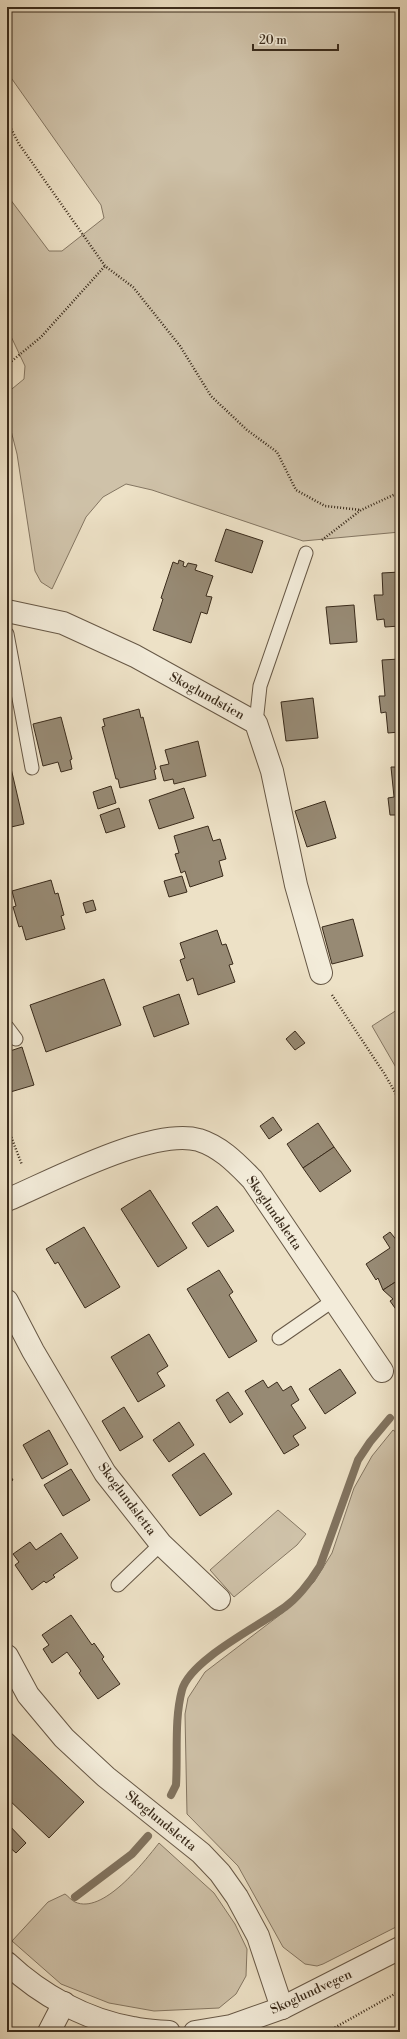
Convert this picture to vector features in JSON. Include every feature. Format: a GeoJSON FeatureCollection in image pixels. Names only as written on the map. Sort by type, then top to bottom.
{"type":"FeatureCollection","features":[{"type":"Feature","properties":{"kind":"street","name":"Skoglundstien"},"geometry":{"type":"LineString","coordinates":[[7,612],[63,623],[135,656],[256,723],[272,771],[296,885],[321,973]]}},
{"type":"Feature","properties":{"kind":"street","name":"Skoglundsletta"},"geometry":{"type":"LineString","coordinates":[[7,1200],[33,1190],[114,1153],[167,1138],[198,1140],[226,1153],[252,1179],[382,1371]]}},
{"type":"Feature","properties":{"kind":"street","name":"Skoglundsletta"},"geometry":{"type":"LineString","coordinates":[[7,1302],[33,1351],[104,1473],[161,1544],[218,1599]]}},
{"type":"Feature","properties":{"kind":"street","name":"Skoglundsletta"},"geometry":{"type":"LineString","coordinates":[[7,1656],[28,1695],[64,1738],[106,1777],[200,1853],[220,1873],[237,1897],[258,1936],[282,2008]]}},
{"type":"Feature","properties":{"kind":"street","name":"Skoglundvegen"},"geometry":{"type":"LineString","coordinates":[[195,2032],[231,2026],[282,2008],[400,1948]]}},
{"type":"Feature","properties":{"kind":"street"},"geometry":{"type":"LineString","coordinates":[[7,1963],[26,1981],[64,2004],[101,2021],[134,2029],[169,2032]]}},
{"type":"Feature","properties":{"kind":"street"},"geometry":{"type":"LineString","coordinates":[[49,2032],[64,2004]]}},
{"type":"Feature","properties":{"kind":"lane"},"geometry":{"type":"LineString","coordinates":[[256,723],[260,686],[306,553]]}},
{"type":"Feature","properties":{"kind":"lane"},"geometry":{"type":"LineString","coordinates":[[7,634],[32,768]]}},
{"type":"Feature","properties":{"kind":"lane"},"geometry":{"type":"LineString","coordinates":[[7,1027],[16,1039]]}},
{"type":"Feature","properties":{"kind":"lane"},"geometry":{"type":"LineString","coordinates":[[279,1338],[334,1300]]}},
{"type":"Feature","properties":{"kind":"lane"},"geometry":{"type":"LineString","coordinates":[[118,1585],[161,1544]]}},
{"type":"Feature","properties":{"kind":"path"},"geometry":{"type":"LineString","coordinates":[[7,121],[19,144],[105,266],[133,286],[180,346],[211,396],[246,430],[277,452],[296,490],[325,506],[361,510]]}},
{"type":"Feature","properties":{"kind":"path"},"geometry":{"type":"LineString","coordinates":[[7,365],[41,337],[105,266]]}},
{"type":"Feature","properties":{"kind":"path"},"geometry":{"type":"LineString","coordinates":[[306,553],[361,510],[400,492]]}},
{"type":"Feature","properties":{"kind":"path"},"geometry":{"type":"LineString","coordinates":[[321,973],[334,1000],[384,1073],[400,1100]]}},
{"type":"Feature","properties":{"kind":"path"},"geometry":{"type":"LineString","coordinates":[[7,1126],[33,1190]]}},
{"type":"Feature","properties":{"kind":"path"},"geometry":{"type":"LineString","coordinates":[[327,2032],[400,1991]]}},
{"type":"Feature","properties":{"kind":"shaded area"},"geometry":{"type":"Polygon","coordinates":[[[7,7],[400,7],[400,532],[303,541],[152,490],[126,484],[103,497],[86,517],[52,589],[41,582],[35,571],[17,454],[7,415],[7,393],[24,379],[25,366],[7,328],[7,195],[49,251],[62,251],[104,218],[101,205],[7,72],[7,7]]]}},
{"type":"Feature","properties":{"kind":"shaded area"},"geometry":{"type":"Polygon","coordinates":[[[400,1008],[400,1069],[398,1071],[372,1026],[400,1008]]]}},
{"type":"Feature","properties":{"kind":"shaded area"},"geometry":{"type":"Polygon","coordinates":[[[393,1430],[400,1435],[400,1925],[317,1966],[305,1964],[283,1947],[238,1866],[187,1814],[185,1714],[188,1698],[205,1672],[285,1611],[314,1582],[332,1553],[354,1488],[372,1456],[393,1430]]]}},
{"type":"Feature","properties":{"kind":"shaded area"},"geometry":{"type":"Polygon","coordinates":[[[278,1510],[306,1534],[297,1545],[234,1597],[210,1570],[278,1510]]]}},
{"type":"Feature","properties":{"kind":"shaded area"},"geometry":{"type":"Polygon","coordinates":[[[159,1843],[214,1893],[235,1924],[247,1949],[246,1976],[236,1994],[219,2008],[154,2011],[109,2003],[61,1984],[12,1941],[48,1902],[65,1894],[75,1902],[86,1904],[98,1901],[110,1894],[133,1873],[159,1843]]]}},
{"type":"Feature","properties":{"kind":"building"},"geometry":{"type":"Polygon","coordinates":[[[226,529],[263,541],[252,573],[215,561],[226,529]]]}},
{"type":"Feature","properties":{"kind":"building"},"geometry":{"type":"Polygon","coordinates":[[[179,560],[184,562],[183,566],[186,567],[188,563],[197,565],[195,570],[213,576],[206,596],[212,597],[207,614],[201,612],[191,643],[153,630],[163,599],[161,598],[173,562],[178,564],[179,560]]]}},
{"type":"Feature","properties":{"kind":"building"},"geometry":{"type":"Polygon","coordinates":[[[400,572],[400,626],[385,627],[384,619],[377,620],[374,595],[383,595],[382,573],[400,572]]]}},
{"type":"Feature","properties":{"kind":"building"},"geometry":{"type":"Polygon","coordinates":[[[354,605],[357,642],[330,644],[326,607],[354,605]]]}},
{"type":"Feature","properties":{"kind":"building"},"geometry":{"type":"Polygon","coordinates":[[[400,659],[400,732],[388,733],[386,712],[381,713],[379,696],[385,696],[382,660],[400,659]]]}},
{"type":"Feature","properties":{"kind":"building"},"geometry":{"type":"Polygon","coordinates":[[[313,698],[318,738],[286,741],[281,702],[313,698]]]}},
{"type":"Feature","properties":{"kind":"building"},"geometry":{"type":"Polygon","coordinates":[[[139,709],[141,718],[143,717],[156,769],[154,770],[156,779],[120,788],[118,779],[116,779],[102,727],[105,726],[103,719],[139,709]]]}},
{"type":"Feature","properties":{"kind":"building"},"geometry":{"type":"Polygon","coordinates":[[[61,717],[72,759],[70,760],[72,769],[61,772],[58,762],[43,766],[33,724],[61,717]]]}},
{"type":"Feature","properties":{"kind":"building"},"geometry":{"type":"Polygon","coordinates":[[[7,737],[10,750],[7,751],[7,737]]]}},
{"type":"Feature","properties":{"kind":"building"},"geometry":{"type":"Polygon","coordinates":[[[198,741],[206,776],[174,784],[173,779],[164,781],[160,766],[169,764],[165,750],[198,741]]]}},
{"type":"Feature","properties":{"kind":"building"},"geometry":{"type":"Polygon","coordinates":[[[7,751],[24,824],[7,828],[7,751]]]}},
{"type":"Feature","properties":{"kind":"building"},"geometry":{"type":"Polygon","coordinates":[[[391,767],[400,767],[400,839],[398,839],[396,815],[390,815],[388,798],[394,797],[391,767]]]}},
{"type":"Feature","properties":{"kind":"building"},"geometry":{"type":"Polygon","coordinates":[[[111,786],[116,803],[98,809],[93,792],[111,786]]]}},
{"type":"Feature","properties":{"kind":"building"},"geometry":{"type":"Polygon","coordinates":[[[184,788],[194,818],[159,829],[149,800],[184,788]]]}},
{"type":"Feature","properties":{"kind":"building"},"geometry":{"type":"Polygon","coordinates":[[[325,801],[336,838],[307,847],[295,811],[325,801]]]}},
{"type":"Feature","properties":{"kind":"building"},"geometry":{"type":"Polygon","coordinates":[[[119,808],[125,827],[106,833],[100,815],[119,808]]]}},
{"type":"Feature","properties":{"kind":"building"},"geometry":{"type":"Polygon","coordinates":[[[208,826],[213,841],[220,839],[226,859],[219,861],[223,876],[190,887],[185,871],[181,873],[175,854],[179,853],[174,836],[208,826]]]}},
{"type":"Feature","properties":{"kind":"building"},"geometry":{"type":"Polygon","coordinates":[[[182,876],[187,892],[169,897],[164,881],[182,876]]]}},
{"type":"Feature","properties":{"kind":"building"},"geometry":{"type":"Polygon","coordinates":[[[51,880],[55,894],[58,893],[64,915],[61,916],[65,929],[26,940],[22,926],[19,927],[13,907],[16,906],[12,891],[51,880]]]}},
{"type":"Feature","properties":{"kind":"building"},"geometry":{"type":"Polygon","coordinates":[[[93,900],[96,910],[86,913],[83,903],[93,900]]]}},
{"type":"Feature","properties":{"kind":"building"},"geometry":{"type":"Polygon","coordinates":[[[398,917],[400,917],[400,935],[399,935],[398,917]]]}},
{"type":"Feature","properties":{"kind":"building"},"geometry":{"type":"Polygon","coordinates":[[[353,919],[363,956],[332,964],[322,927],[353,919]]]}},
{"type":"Feature","properties":{"kind":"building"},"geometry":{"type":"Polygon","coordinates":[[[217,930],[222,945],[226,944],[233,964],[229,965],[235,982],[198,995],[193,978],[187,981],[180,960],[185,958],[180,943],[217,930]]]}},
{"type":"Feature","properties":{"kind":"building"},"geometry":{"type":"Polygon","coordinates":[[[104,979],[121,1025],[46,1052],[30,1005],[104,979]]]}},
{"type":"Feature","properties":{"kind":"building"},"geometry":{"type":"Polygon","coordinates":[[[179,994],[189,1024],[154,1037],[143,1007],[179,994]]]}},
{"type":"Feature","properties":{"kind":"building"},"geometry":{"type":"Polygon","coordinates":[[[295,1031],[305,1043],[295,1050],[286,1039],[295,1031]]]}},
{"type":"Feature","properties":{"kind":"building"},"geometry":{"type":"Polygon","coordinates":[[[22,1047],[34,1085],[7,1093],[7,1052],[22,1047]]]}},
{"type":"Feature","properties":{"kind":"building"},"geometry":{"type":"Polygon","coordinates":[[[273,1117],[282,1130],[269,1139],[260,1126],[273,1117]]]}},
{"type":"Feature","properties":{"kind":"building"},"geometry":{"type":"Polygon","coordinates":[[[318,1123],[334,1147],[303,1168],[287,1144],[318,1123]]]}},
{"type":"Feature","properties":{"kind":"building"},"geometry":{"type":"Polygon","coordinates":[[[334,1147],[351,1171],[320,1192],[303,1168],[334,1147]]]}},
{"type":"Feature","properties":{"kind":"building"},"geometry":{"type":"Polygon","coordinates":[[[150,1190],[187,1248],[158,1267],[121,1209],[150,1190]]]}},
{"type":"Feature","properties":{"kind":"building"},"geometry":{"type":"Polygon","coordinates":[[[217,1206],[234,1231],[208,1247],[192,1223],[217,1206]]]}},
{"type":"Feature","properties":{"kind":"building"},"geometry":{"type":"Polygon","coordinates":[[[84,1227],[120,1287],[85,1308],[58,1262],[55,1264],[46,1249],[84,1227]]]}},
{"type":"Feature","properties":{"kind":"building"},"geometry":{"type":"Polygon","coordinates":[[[390,1232],[398,1242],[400,1241],[400,1279],[383,1290],[378,1278],[376,1280],[366,1264],[390,1248],[383,1237],[390,1232]]]}},
{"type":"Feature","properties":{"kind":"building"},"geometry":{"type":"Polygon","coordinates":[[[219,1270],[233,1292],[229,1295],[257,1341],[229,1358],[187,1289],[219,1270]]]}},
{"type":"Feature","properties":{"kind":"building"},"geometry":{"type":"Polygon","coordinates":[[[400,1279],[400,1315],[390,1301],[393,1299],[383,1290],[400,1279]]]}},
{"type":"Feature","properties":{"kind":"building"},"geometry":{"type":"Polygon","coordinates":[[[149,1334],[168,1366],[157,1373],[165,1386],[138,1402],[111,1357],[149,1334]]]}},
{"type":"Feature","properties":{"kind":"building"},"geometry":{"type":"Polygon","coordinates":[[[340,1369],[356,1393],[325,1414],[309,1389],[340,1369]]]}},
{"type":"Feature","properties":{"kind":"building"},"geometry":{"type":"Polygon","coordinates":[[[263,1380],[268,1388],[277,1382],[283,1391],[291,1386],[299,1400],[291,1405],[306,1428],[293,1436],[299,1445],[284,1454],[245,1391],[263,1380]]]}},
{"type":"Feature","properties":{"kind":"building"},"geometry":{"type":"Polygon","coordinates":[[[228,1392],[243,1414],[230,1423],[216,1400],[228,1392]]]}},
{"type":"Feature","properties":{"kind":"building"},"geometry":{"type":"Polygon","coordinates":[[[124,1407],[143,1437],[120,1451],[102,1421],[124,1407]]]}},
{"type":"Feature","properties":{"kind":"building"},"geometry":{"type":"Polygon","coordinates":[[[179,1422],[194,1445],[169,1462],[153,1440],[179,1422]]]}},
{"type":"Feature","properties":{"kind":"building"},"geometry":{"type":"Polygon","coordinates":[[[49,1430],[68,1464],[42,1479],[23,1445],[49,1430]]]}},
{"type":"Feature","properties":{"kind":"building"},"geometry":{"type":"Polygon","coordinates":[[[204,1453],[232,1494],[200,1516],[172,1475],[204,1453]]]}},
{"type":"Feature","properties":{"kind":"building"},"geometry":{"type":"Polygon","coordinates":[[[71,1469],[90,1500],[63,1516],[44,1485],[71,1469]]]}},
{"type":"Feature","properties":{"kind":"building"},"geometry":{"type":"Polygon","coordinates":[[[7,1471],[13,1480],[7,1484],[7,1471]]]}},
{"type":"Feature","properties":{"kind":"building"},"geometry":{"type":"Polygon","coordinates":[[[61,1533],[78,1558],[53,1575],[55,1577],[46,1583],[44,1581],[32,1590],[15,1565],[19,1562],[13,1554],[30,1542],[36,1550],[61,1533]]]}},
{"type":"Feature","properties":{"kind":"building"},"geometry":{"type":"Polygon","coordinates":[[[71,1615],[92,1645],[94,1643],[104,1657],[102,1659],[120,1684],[98,1699],[79,1673],[81,1671],[67,1652],[52,1663],[43,1649],[49,1645],[42,1635],[71,1615]]]}},
{"type":"Feature","properties":{"kind":"building"},"geometry":{"type":"Polygon","coordinates":[[[7,1729],[84,1802],[49,1838],[7,1798],[7,1729]]]}},
{"type":"Feature","properties":{"kind":"building"},"geometry":{"type":"Polygon","coordinates":[[[7,1823],[26,1843],[16,1853],[7,1845],[7,1823]]]}},
{"type":"Feature","properties":{"kind":"waterway"},"geometry":{"type":"LineString","coordinates":[[171,1795],[176,1785],[178,1713],[182,1690],[188,1679],[198,1667],[227,1644],[285,1607],[308,1583],[320,1566],[358,1460],[370,1442],[390,1418]]}},
{"type":"Feature","properties":{"kind":"waterway"},"geometry":{"type":"LineString","coordinates":[[75,1897],[132,1854],[148,1836]]}}]}
